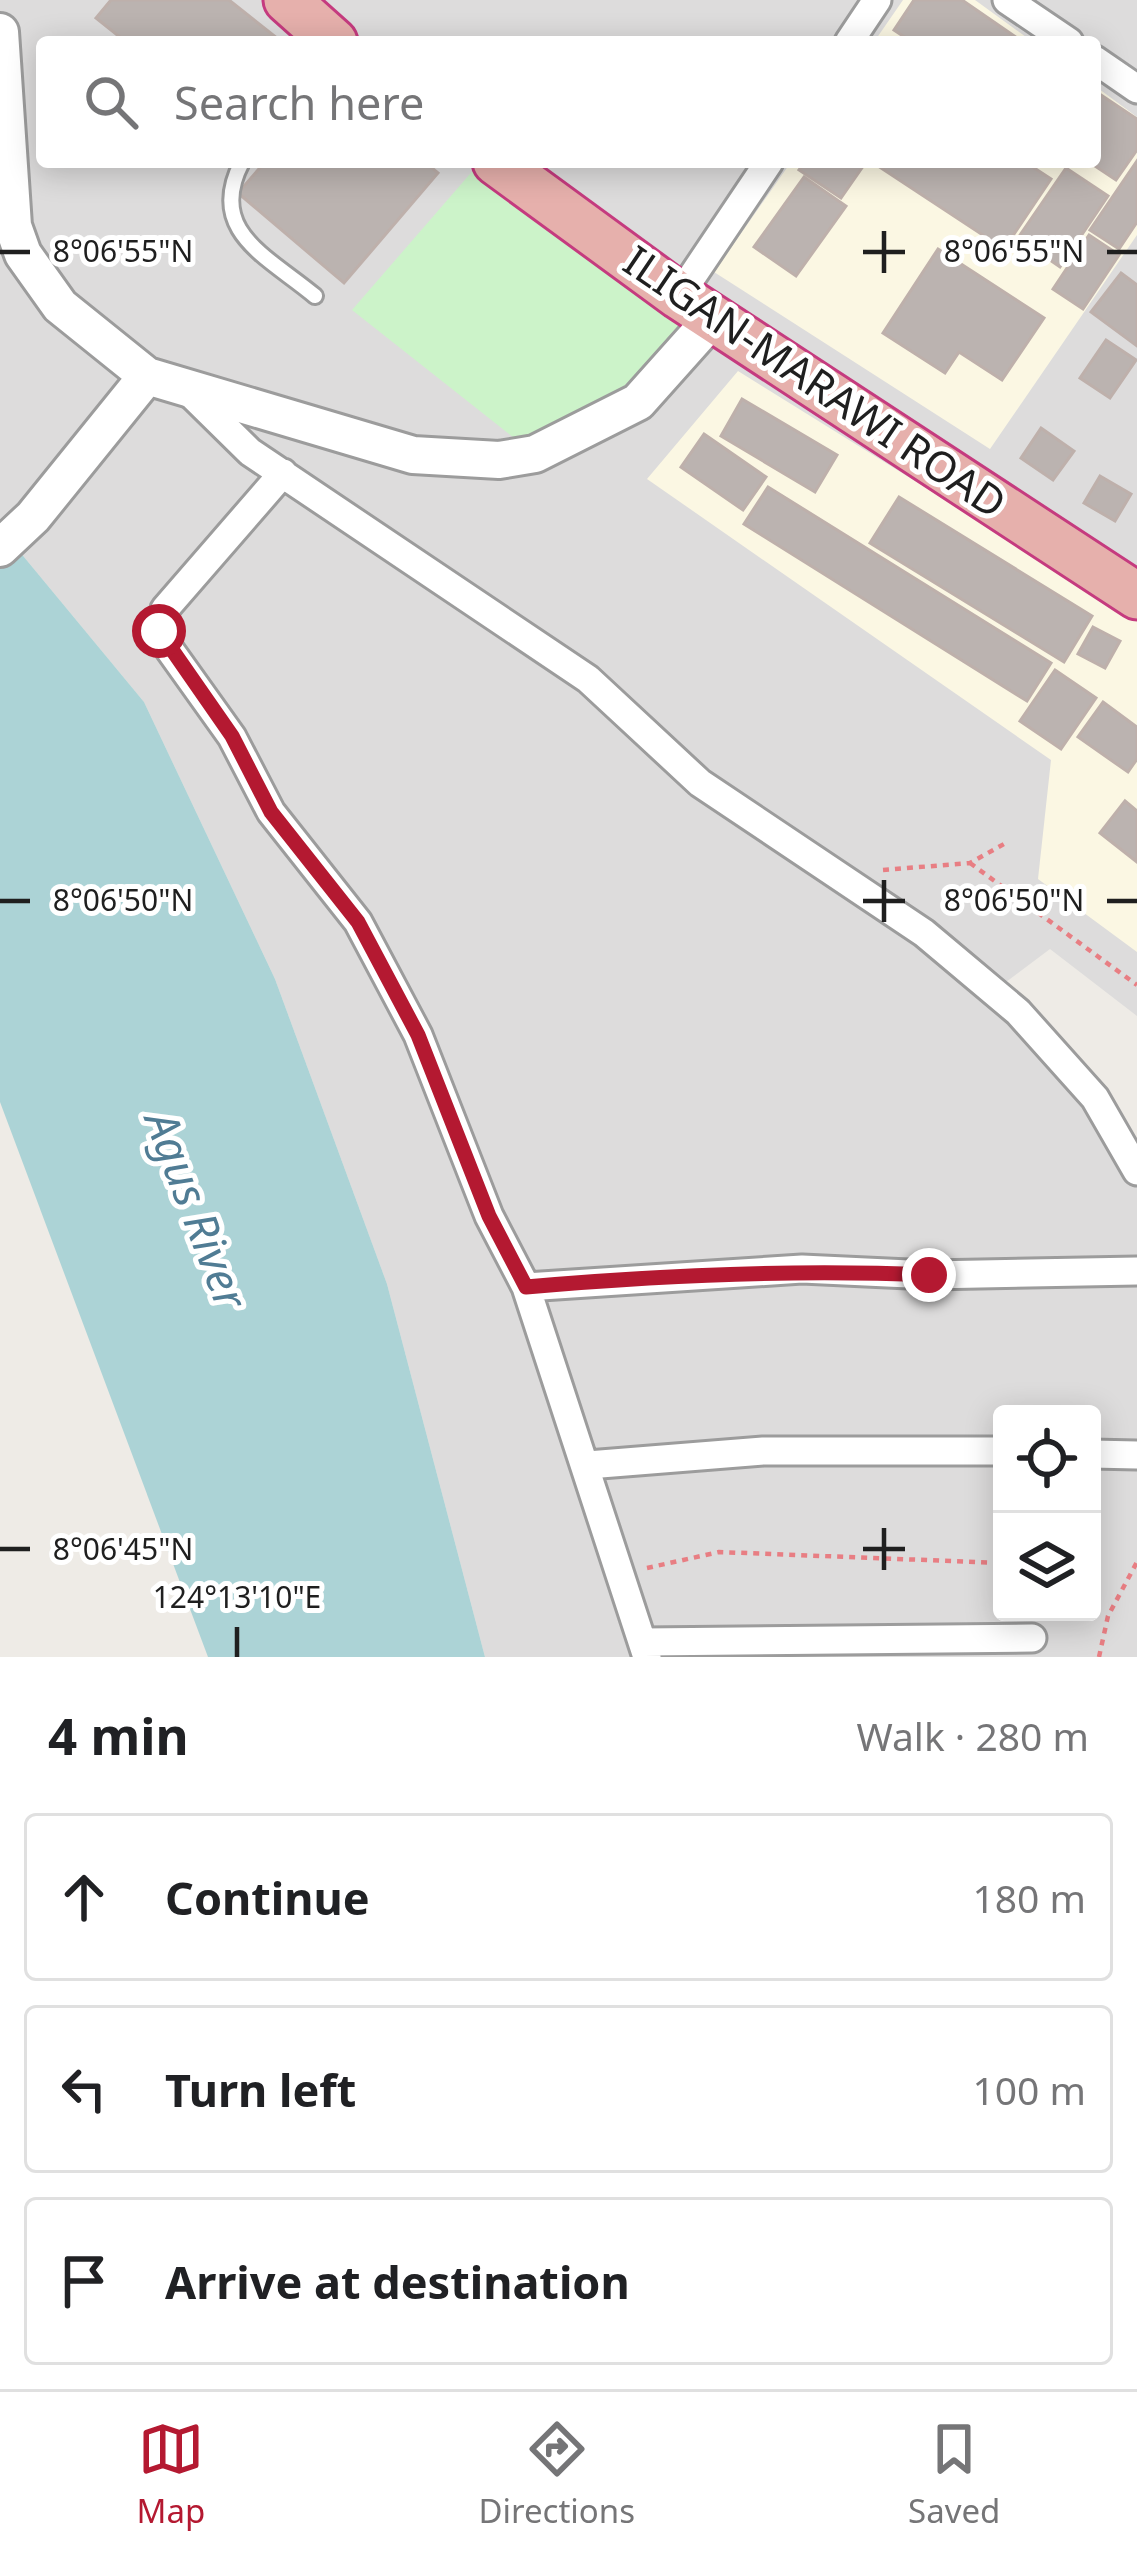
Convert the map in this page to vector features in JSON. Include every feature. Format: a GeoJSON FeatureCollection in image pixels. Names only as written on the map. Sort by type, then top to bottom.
{"type":"FeatureCollection","features":[{"type":"Feature","properties":{"kind":"highway"},"geometry":{"type":"LineString","coordinates":[[287,0],[327,36]]}},
{"type":"Feature","properties":{"kind":"highway","name":"ILIGAN-MARAWI ROAD"},"geometry":{"type":"LineString","coordinates":[[504,168],[696,307],[1137,596]]}},
{"type":"Feature","properties":{"kind":"street"},"geometry":{"type":"LineString","coordinates":[[853,36],[877,0]]}},
{"type":"Feature","properties":{"kind":"street"},"geometry":{"type":"LineString","coordinates":[[1007,0],[1060,36]]}},
{"type":"Feature","properties":{"kind":"street"},"geometry":{"type":"LineString","coordinates":[[0,32],[5,204],[11,247],[60,306],[147,376],[189,392],[327,425],[413,455],[499,460],[535,454],[638,402],[696,307],[766,168]]}},
{"type":"Feature","properties":{"kind":"street"},"geometry":{"type":"LineString","coordinates":[[1101,64],[1137,89]]}},
{"type":"Feature","properties":{"kind":"street"},"geometry":{"type":"LineString","coordinates":[[0,548],[33,517],[147,376]]}},
{"type":"Feature","properties":{"kind":"street"},"geometry":{"type":"LineString","coordinates":[[189,392],[218,425],[284,473],[588,679],[700,783],[924,933],[1018,1012],[1095,1098],[1137,1171]]}},
{"type":"Feature","properties":{"kind":"street"},"geometry":{"type":"LineString","coordinates":[[284,473],[165,609],[161,639],[232,736],[271,812],[358,922],[418,1035],[489,1216],[526,1287],[624,1574],[645,1650],[1032,1638]]}},
{"type":"Feature","properties":{"kind":"street"},"geometry":{"type":"LineString","coordinates":[[526,1287],[802,1269],[929,1275],[1137,1271]]}},
{"type":"Feature","properties":{"kind":"street"},"geometry":{"type":"LineString","coordinates":[[588,1465],[763,1451],[993,1451]]}},
{"type":"Feature","properties":{"kind":"street"},"geometry":{"type":"LineString","coordinates":[[1101,1454],[1137,1455]]}},
{"type":"Feature","properties":{"kind":"lane"},"geometry":{"type":"LineString","coordinates":[[239,168],[228,194],[235,229],[315,296]]}},
{"type":"Feature","properties":{"kind":"path"},"geometry":{"type":"LineString","coordinates":[[819,867],[867,871],[970,862],[1004,844]]}},
{"type":"Feature","properties":{"kind":"path"},"geometry":{"type":"LineString","coordinates":[[970,862],[1137,986]]}},
{"type":"Feature","properties":{"kind":"path"},"geometry":{"type":"LineString","coordinates":[[624,1574],[719,1552],[993,1563]]}},
{"type":"Feature","properties":{"kind":"path"},"geometry":{"type":"LineString","coordinates":[[1099,1657],[1108,1616],[1137,1562]]}},
{"type":"Feature","properties":{"kind":"shaded area"},"geometry":{"type":"Polygon","coordinates":[[[0,0],[1137,0],[1137,1016],[1050,949],[990,994],[1137,1167],[1137,1657],[485,1657],[387,1284],[275,979],[144,702],[0,528],[0,0]]]}},
{"type":"Feature","properties":{"kind":"shaded area"},"geometry":{"type":"Polygon","coordinates":[[[903,0],[975,0],[1025,36],[878,36],[903,0]]]}},
{"type":"Feature","properties":{"kind":"shaded area"},"geometry":{"type":"Polygon","coordinates":[[[1101,90],[1137,117],[1137,235],[990,449],[714,272],[787,168],[1101,168],[1101,90]]]}},
{"type":"Feature","properties":{"kind":"shaded area"},"geometry":{"type":"Polygon","coordinates":[[[738,371],[1137,619],[1137,952],[1038,879],[1051,760],[647,479],[738,371]]]}},
{"type":"Feature","properties":{"kind":"green space"},"geometry":{"type":"Polygon","coordinates":[[[477,168],[691,321],[585,424],[514,438],[352,310],[477,168]]]}},
{"type":"Feature","properties":{"kind":"water","name":"Agus River"},"geometry":{"type":"Polygon","coordinates":[[[0,528],[144,702],[275,979],[387,1284],[485,1657],[208,1657],[0,1102],[0,528]]]}},
{"type":"Feature","properties":{"kind":"building"},"geometry":{"type":"Polygon","coordinates":[[[111,0],[229,0],[274,36],[118,36],[96,18],[111,0]]]}},
{"type":"Feature","properties":{"kind":"building"},"geometry":{"type":"Polygon","coordinates":[[[914,0],[962,0],[1014,36],[903,36],[894,30],[914,0]]]}},
{"type":"Feature","properties":{"kind":"building"},"geometry":{"type":"Polygon","coordinates":[[[1101,95],[1137,119],[1137,150],[1116,180],[1098,168],[1101,95]]]}},
{"type":"Feature","properties":{"kind":"building"},"geometry":{"type":"Polygon","coordinates":[[[1137,161],[1137,222],[1119,249],[1090,230],[1137,161]]]}},
{"type":"Feature","properties":{"kind":"building"},"geometry":{"type":"Polygon","coordinates":[[[260,168],[432,168],[438,173],[344,283],[238,193],[260,168]]]}},
{"type":"Feature","properties":{"kind":"building"},"geometry":{"type":"Polygon","coordinates":[[[800,168],[862,168],[841,198],[800,168]]]}},
{"type":"Feature","properties":{"kind":"building"},"geometry":{"type":"Polygon","coordinates":[[[881,168],[1034,168],[1051,179],[1004,249],[881,168]]]}},
{"type":"Feature","properties":{"kind":"building"},"geometry":{"type":"Polygon","coordinates":[[[1066,168],[1108,196],[1060,267],[1018,238],[1066,168]]]}},
{"type":"Feature","properties":{"kind":"building"},"geometry":{"type":"Polygon","coordinates":[[[804,177],[846,206],[796,276],[754,247],[804,177]]]}},
{"type":"Feature","properties":{"kind":"building"},"geometry":{"type":"Polygon","coordinates":[[[1089,235],[1119,255],[1083,309],[1053,289],[1089,235]]]}},
{"type":"Feature","properties":{"kind":"building"},"geometry":{"type":"Polygon","coordinates":[[[938,249],[1044,318],[1002,380],[959,352],[945,373],[883,333],[938,249]]]}},
{"type":"Feature","properties":{"kind":"building"},"geometry":{"type":"Polygon","coordinates":[[[1121,273],[1137,285],[1137,346],[1091,312],[1121,273]]]}},
{"type":"Feature","properties":{"kind":"building"},"geometry":{"type":"Polygon","coordinates":[[[1106,340],[1136,360],[1110,398],[1080,378],[1106,340]]]}},
{"type":"Feature","properties":{"kind":"building"},"geometry":{"type":"Polygon","coordinates":[[[742,399],[837,455],[815,492],[721,436],[742,399]]]}},
{"type":"Feature","properties":{"kind":"building"},"geometry":{"type":"Polygon","coordinates":[[[1041,428],[1074,451],[1053,480],[1021,458],[1041,428]]]}},
{"type":"Feature","properties":{"kind":"building"},"geometry":{"type":"Polygon","coordinates":[[[704,434],[766,477],[743,510],[681,467],[704,434]]]}},
{"type":"Feature","properties":{"kind":"building"},"geometry":{"type":"Polygon","coordinates":[[[1100,476],[1131,494],[1115,521],[1084,503],[1100,476]]]}},
{"type":"Feature","properties":{"kind":"building"},"geometry":{"type":"Polygon","coordinates":[[[768,487],[1051,663],[1027,701],[744,524],[768,487]]]}},
{"type":"Feature","properties":{"kind":"building"},"geometry":{"type":"Polygon","coordinates":[[[899,497],[1092,616],[1064,662],[870,543],[899,497]]]}},
{"type":"Feature","properties":{"kind":"building"},"geometry":{"type":"Polygon","coordinates":[[[1093,627],[1120,641],[1105,668],[1078,654],[1093,627]]]}},
{"type":"Feature","properties":{"kind":"building"},"geometry":{"type":"Polygon","coordinates":[[[1055,670],[1096,698],[1061,749],[1020,721],[1055,670]]]}},
{"type":"Feature","properties":{"kind":"building"},"geometry":{"type":"Polygon","coordinates":[[[1103,702],[1137,727],[1137,759],[1128,772],[1078,737],[1103,702]]]}},
{"type":"Feature","properties":{"kind":"building"},"geometry":{"type":"Polygon","coordinates":[[[1125,801],[1137,811],[1137,862],[1100,833],[1125,801]]]}},
{"type":"Feature","properties":{"kind":"route"},"geometry":{"type":"LineString","coordinates":[[159,631],[232,736],[271,812],[358,922],[418,1035],[489,1216],[526,1287],[693,1272],[802,1269],[929,1275]]}}]}
